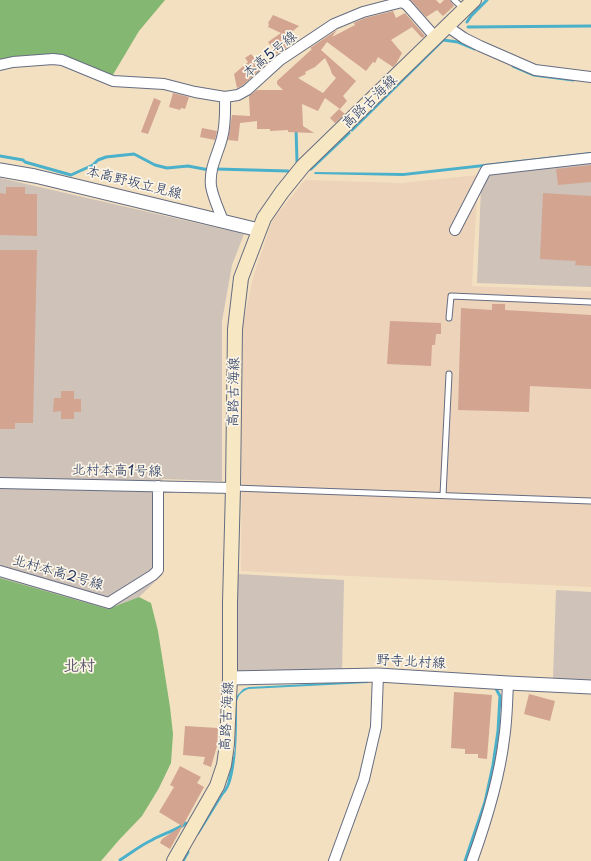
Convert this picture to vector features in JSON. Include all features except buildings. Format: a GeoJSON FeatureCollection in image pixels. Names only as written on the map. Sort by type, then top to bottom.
{"type":"FeatureCollection","features":[{"type":"Feature","properties":{"kind":"main road","name":"高路古海線"},"geometry":{"type":"LineString","coordinates":[[174,861],[217,786],[224,765],[227,744],[230,678],[235,329],[241,278],[264,218],[282,192],[303,166],[470,5]]}},
{"type":"Feature","properties":{"kind":"street","name":"本高5号線"},"geometry":{"type":"LineString","coordinates":[[225,97],[238,95],[247,90],[280,60],[334,24],[363,12],[383,6],[402,2],[407,5],[436,38]]}},
{"type":"Feature","properties":{"kind":"street"},"geometry":{"type":"LineString","coordinates":[[448,27],[464,38],[480,46],[535,70],[591,77]]}},
{"type":"Feature","properties":{"kind":"street"},"geometry":{"type":"LineString","coordinates":[[0,65],[13,62],[53,59],[62,60],[113,81],[164,84],[194,92],[225,97],[225,125],[214,161],[211,180],[214,198],[223,221]]}},
{"type":"Feature","properties":{"kind":"street"},"geometry":{"type":"LineString","coordinates":[[455,230],[486,170],[591,158]]}},
{"type":"Feature","properties":{"kind":"street","name":"本高野坂立見線"},"geometry":{"type":"LineString","coordinates":[[0,170],[35,176],[259,230]]}},
{"type":"Feature","properties":{"kind":"street","name":"北村本高1号線"},"geometry":{"type":"LineString","coordinates":[[0,483],[233,488]]}},
{"type":"Feature","properties":{"kind":"street","name":"北村本高2号線"},"geometry":{"type":"LineString","coordinates":[[0,571],[109,603],[153,575],[158,570],[158,486]]}},
{"type":"Feature","properties":{"kind":"street"},"geometry":{"type":"LineString","coordinates":[[334,861],[364,779],[376,727],[378,676]]}},
{"type":"Feature","properties":{"kind":"street","name":"野寺北村線"},"geometry":{"type":"LineString","coordinates":[[230,678],[378,676],[591,687]]}},
{"type":"Feature","properties":{"kind":"street"},"geometry":{"type":"LineString","coordinates":[[472,861],[488,813],[497,778],[504,739],[508,683]]}},
{"type":"Feature","properties":{"kind":"lane"},"geometry":{"type":"LineString","coordinates":[[454,0],[470,5]]}},
{"type":"Feature","properties":{"kind":"lane"},"geometry":{"type":"LineString","coordinates":[[449,318],[451,296],[591,302]]}},
{"type":"Feature","properties":{"kind":"lane"},"geometry":{"type":"LineString","coordinates":[[443,495],[449,374]]}},
{"type":"Feature","properties":{"kind":"lane"},"geometry":{"type":"LineString","coordinates":[[233,488],[591,501]]}},
{"type":"Feature","properties":{"kind":"shaded area"},"geometry":{"type":"Polygon","coordinates":[[[591,162],[591,287],[477,283],[481,189],[487,175],[591,162]]]}},
{"type":"Feature","properties":{"kind":"shaded area"},"geometry":{"type":"Polygon","coordinates":[[[478,175],[472,286],[591,291],[591,587],[241,571],[243,324],[253,278],[272,221],[305,180],[402,183],[478,175]]]}},
{"type":"Feature","properties":{"kind":"shaded area"},"geometry":{"type":"Polygon","coordinates":[[[0,178],[244,234],[232,265],[222,321],[222,481],[162,479],[162,575],[139,597],[108,609],[0,578],[0,178]]]}},
{"type":"Feature","properties":{"kind":"shaded area"},"geometry":{"type":"Polygon","coordinates":[[[238,574],[344,580],[342,672],[236,672],[238,574]]]}},
{"type":"Feature","properties":{"kind":"shaded area"},"geometry":{"type":"Polygon","coordinates":[[[556,590],[591,592],[591,683],[553,679],[556,590]]]}},
{"type":"Feature","properties":{"kind":"green space"},"geometry":{"type":"Polygon","coordinates":[[[0,0],[165,0],[139,31],[111,78],[70,61],[0,63],[0,0]]]}},
{"type":"Feature","properties":{"kind":"green space"},"geometry":{"type":"Polygon","coordinates":[[[0,578],[108,609],[139,597],[151,603],[158,631],[170,707],[173,734],[171,763],[159,788],[142,816],[101,861],[0,861],[0,578]]]}},
{"type":"Feature","properties":{"kind":"water"},"geometry":{"type":"Polygon","coordinates":[[[591,152],[591,155],[403,176],[314,174],[315,172],[404,173],[591,152]]]}},
{"type":"Feature","properties":{"kind":"water"},"geometry":{"type":"Polygon","coordinates":[[[368,681],[368,683],[249,689],[242,692],[238,697],[237,702],[237,738],[234,768],[227,791],[221,796],[227,784],[235,749],[236,697],[243,689],[249,687],[368,681]]]}},
{"type":"Feature","properties":{"kind":"waterway"},"geometry":{"type":"LineString","coordinates":[[467,22],[487,0]]}},
{"type":"Feature","properties":{"kind":"waterway"},"geometry":{"type":"LineString","coordinates":[[468,27],[591,26]]}},
{"type":"Feature","properties":{"kind":"waterway"},"geometry":{"type":"LineString","coordinates":[[352,130],[443,40],[458,42],[475,49]]}},
{"type":"Feature","properties":{"kind":"waterway"},"geometry":{"type":"LineString","coordinates":[[513,66],[534,75],[573,80]]}},
{"type":"Feature","properties":{"kind":"waterway"},"geometry":{"type":"LineString","coordinates":[[296,128],[297,162]]}},
{"type":"Feature","properties":{"kind":"waterway"},"geometry":{"type":"LineString","coordinates":[[311,169],[349,133]]}},
{"type":"Feature","properties":{"kind":"waterway"},"geometry":{"type":"LineString","coordinates":[[0,156],[23,160],[25,162],[71,175],[106,157],[134,154],[155,165],[167,168],[188,166],[209,170]]}},
{"type":"Feature","properties":{"kind":"waterway"},"geometry":{"type":"LineString","coordinates":[[216,169],[288,171]]}},
{"type":"Feature","properties":{"kind":"waterway"},"geometry":{"type":"LineString","coordinates":[[465,861],[485,802],[493,765],[498,731],[500,696],[495,687],[493,687]]}},
{"type":"Feature","properties":{"kind":"waterway"},"geometry":{"type":"LineString","coordinates":[[198,833],[222,794]]}},
{"type":"Feature","properties":{"kind":"waterway"},"geometry":{"type":"LineString","coordinates":[[120,860],[144,844],[179,828],[186,823]]}},
{"type":"Feature","properties":{"kind":"waterway"},"geometry":{"type":"LineString","coordinates":[[183,861],[188,852]]}},
{"type":"Feature","properties":{"kind":"district","name":"北村"},"geometry":{"type":"Point","coordinates":[79,667]}}]}
